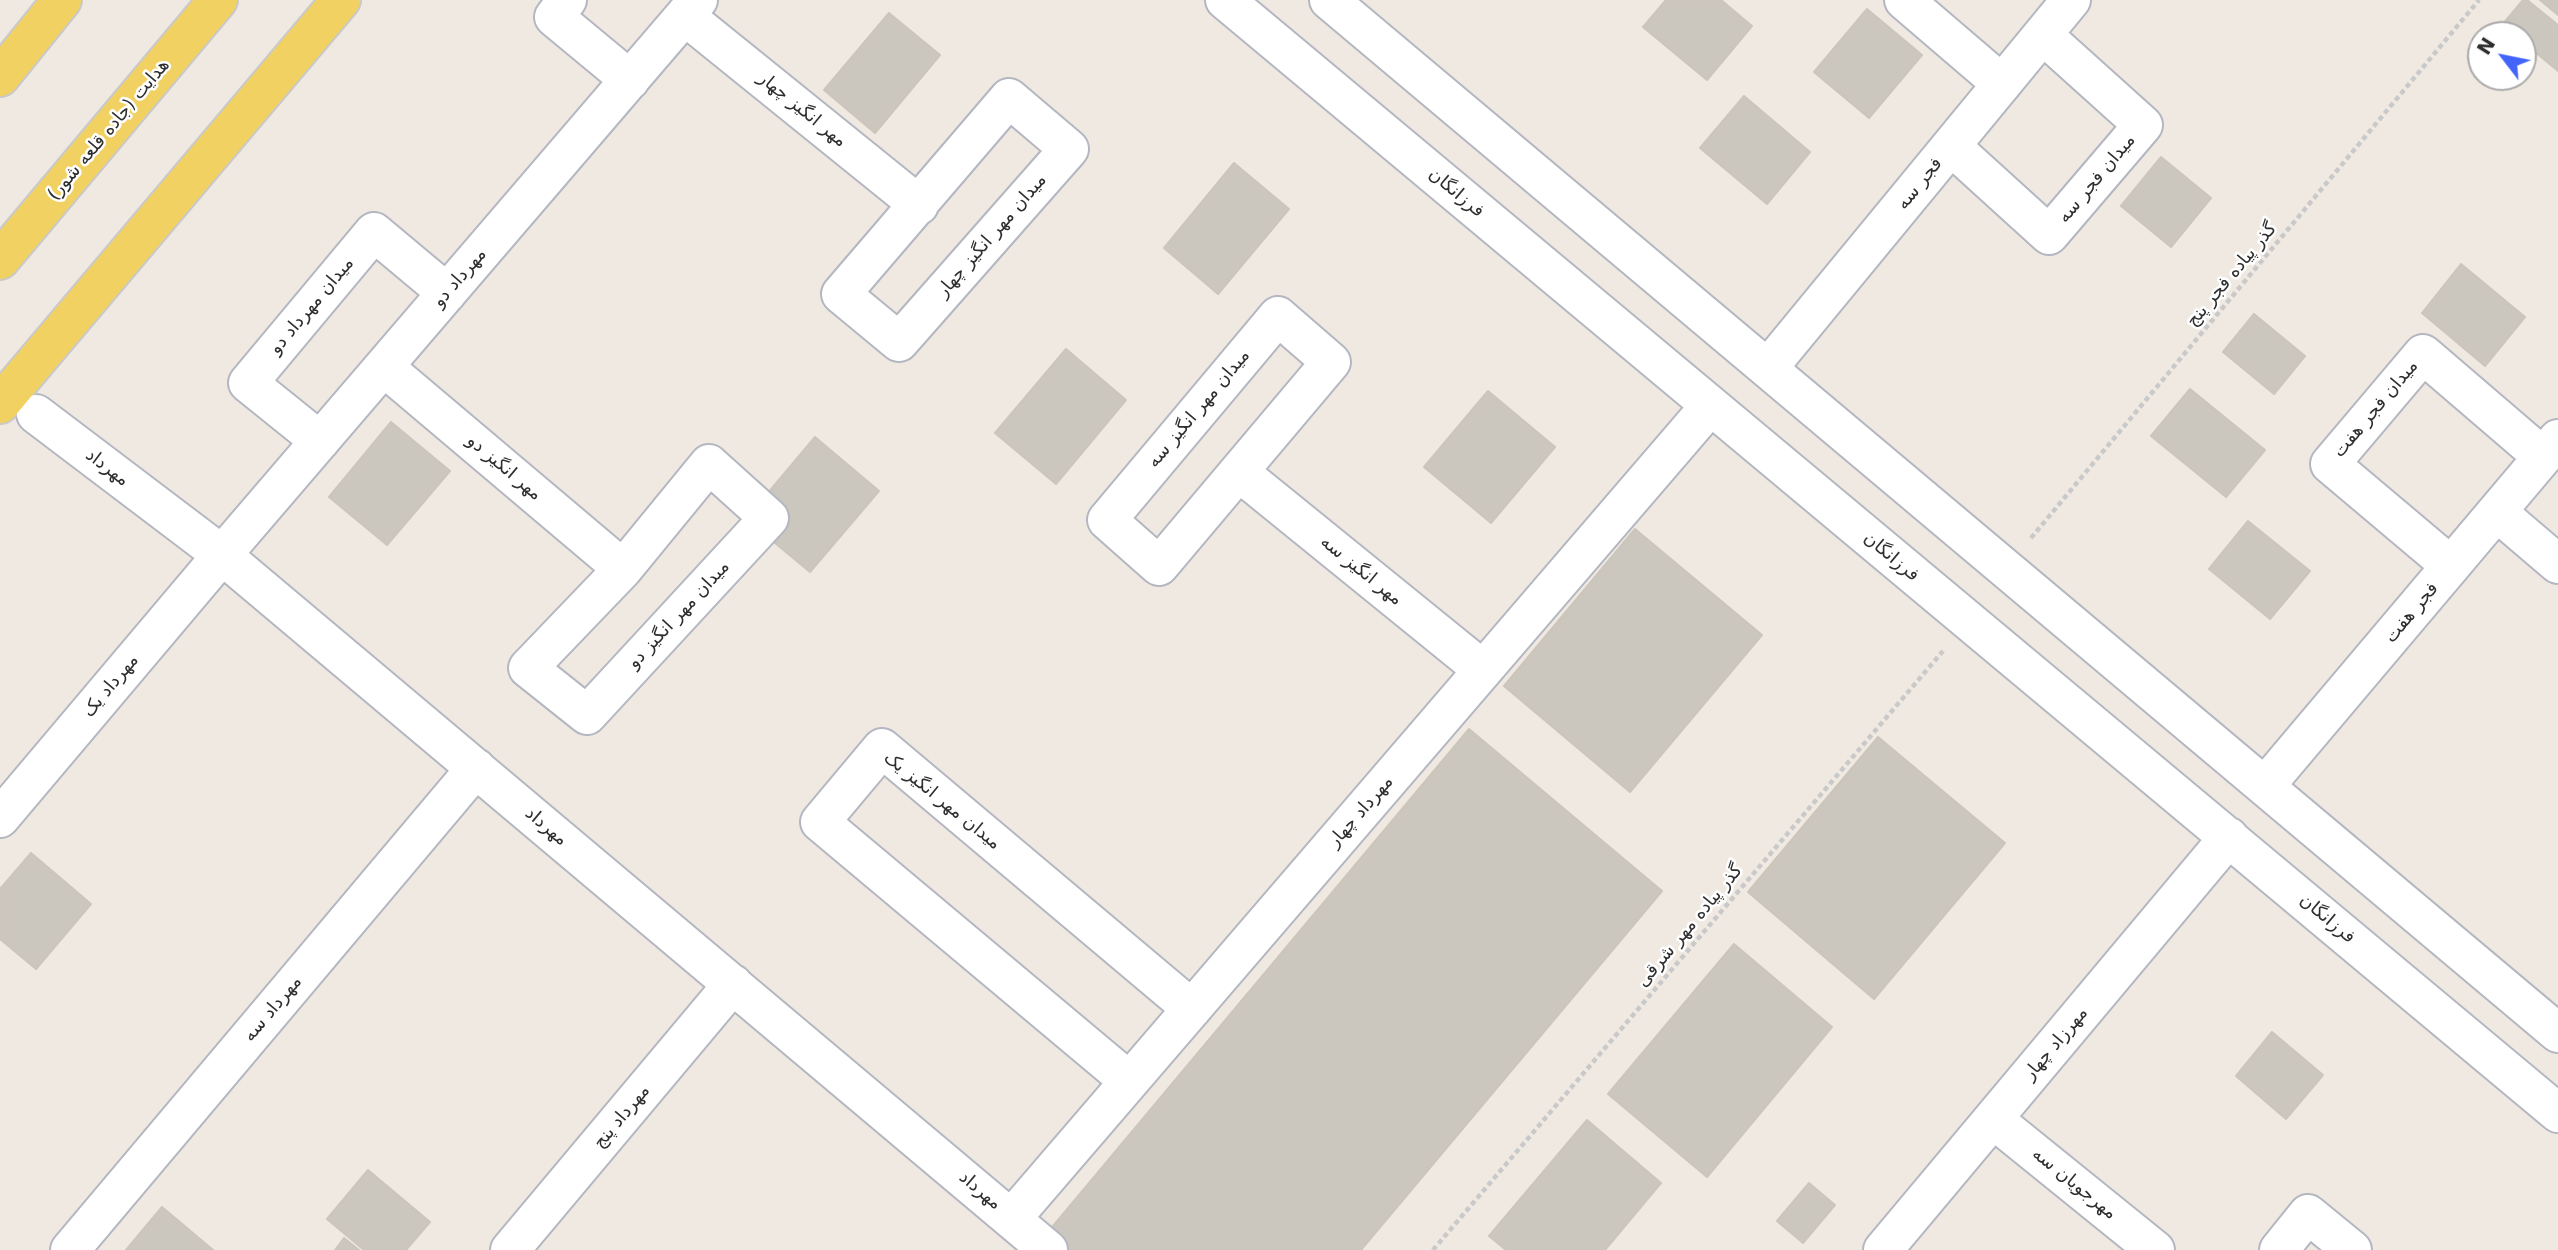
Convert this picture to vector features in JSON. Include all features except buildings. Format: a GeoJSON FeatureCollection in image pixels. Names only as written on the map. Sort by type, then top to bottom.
{"type":"FeatureCollection","features":[{"type":"Feature","properties":{"kind":"main road"},"geometry":{"type":"LineString","coordinates":[[0,77],[62,0]]}},
{"type":"Feature","properties":{"kind":"main road","name":"هدایت (جاده قلعه شور)"},"geometry":{"type":"LineString","coordinates":[[0,260],[218,0]]}},
{"type":"Feature","properties":{"kind":"main road"},"geometry":{"type":"LineString","coordinates":[[18,409],[341,0]]}},
{"type":"Feature","properties":{"kind":"street"},"geometry":{"type":"LineString","coordinates":[[568,0],[554,17],[630,80]]}},
{"type":"Feature","properties":{"kind":"street","name":"فرزانگان"},"geometry":{"type":"LineString","coordinates":[[1225,0],[2558,1113]]}},
{"type":"Feature","properties":{"kind":"street"},"geometry":{"type":"LineString","coordinates":[[1329,0],[2558,1033]]}},
{"type":"Feature","properties":{"kind":"street"},"geometry":{"type":"LineString","coordinates":[[1904,0],[2002,83]]}},
{"type":"Feature","properties":{"kind":"street","name":"فجر سه"},"geometry":{"type":"LineString","coordinates":[[1768,368],[2071,0]]}},
{"type":"Feature","properties":{"kind":"street","name":"مهرداد دو"},"geometry":{"type":"LineString","coordinates":[[222,555],[691,8]]}},
{"type":"Feature","properties":{"kind":"street","name":"مهر انگیز چهار"},"geometry":{"type":"LineString","coordinates":[[691,8],[919,205]]}},
{"type":"Feature","properties":{"kind":"street","name":"میدان فجر سه"},"geometry":{"type":"LineString","coordinates":[[1951,146],[2049,235],[2143,125],[2043,35]]}},
{"type":"Feature","properties":{"kind":"street","name":"میدان مهر انگیز چهار"},"geometry":{"type":"LineString","coordinates":[[1010,98],[1069,149],[900,342],[841,294],[919,205],[1010,98]]}},
{"type":"Feature","properties":{"kind":"street","name":"میدان مهرداد دو"},"geometry":{"type":"LineString","coordinates":[[320,441],[248,383],[374,232],[447,293]]}},
{"type":"Feature","properties":{"kind":"street","name":"میدان مهر انگیز سه"},"geometry":{"type":"LineString","coordinates":[[1278,316],[1331,362],[1239,472],[1159,566],[1107,520],[1278,316]]}},
{"type":"Feature","properties":{"kind":"street","name":"میدان فجر هفت"},"geometry":{"type":"LineString","coordinates":[[2451,566],[2330,464],[2423,354],[2550,448]]}},
{"type":"Feature","properties":{"kind":"street","name":"مهر انگیز دو"},"geometry":{"type":"LineString","coordinates":[[384,367],[624,569]]}},
{"type":"Feature","properties":{"kind":"street","name":"مهرداد چهار"},"geometry":{"type":"LineString","coordinates":[[1012,1218],[1710,406]]}},
{"type":"Feature","properties":{"kind":"street","name":"مهرداد"},"geometry":{"type":"LineString","coordinates":[[18,409],[222,555],[1048,1250]]}},
{"type":"Feature","properties":{"kind":"street","name":"فجر هفت"},"geometry":{"type":"LineString","coordinates":[[2265,786],[2550,448]]}},
{"type":"Feature","properties":{"kind":"street","name":"میدان مهر انگیز دو"},"geometry":{"type":"LineString","coordinates":[[709,464],[769,518],[587,715],[528,668],[624,569],[709,464]]}},
{"type":"Feature","properties":{"kind":"street","name":"مهر انگیز سه"},"geometry":{"type":"LineString","coordinates":[[1239,472],[1483,670]]}},
{"type":"Feature","properties":{"kind":"street"},"geometry":{"type":"LineString","coordinates":[[2497,512],[2558,564]]}},
{"type":"Feature","properties":{"kind":"street","name":"مهرداد یک"},"geometry":{"type":"LineString","coordinates":[[0,818],[222,555]]}},
{"type":"Feature","properties":{"kind":"street","name":"میدان مهر انگیز یک"},"geometry":{"type":"LineString","coordinates":[[1129,1082],[820,822],[882,748],[1192,1009]]}},
{"type":"Feature","properties":{"kind":"street","name":"مهرداد سه"},"geometry":{"type":"LineString","coordinates":[[70,1250],[476,768]]}},
{"type":"Feature","properties":{"kind":"street","name":"مهرزاد چهار"},"geometry":{"type":"LineString","coordinates":[[1883,1250],[2229,837]]}},
{"type":"Feature","properties":{"kind":"street","name":"مهرداد پنج"},"geometry":{"type":"LineString","coordinates":[[510,1250],[733,984]]}},
{"type":"Feature","properties":{"kind":"street","name":"مهرجویان سه"},"geometry":{"type":"LineString","coordinates":[[1993,1119],[2155,1250]]}},
{"type":"Feature","properties":{"kind":"street"},"geometry":{"type":"LineString","coordinates":[[2279,1250],[2308,1214],[2352,1250]]}},
{"type":"Feature","properties":{"kind":"path","name":"گذر پیاده فجر پنج"},"geometry":{"type":"LineString","coordinates":[[2006,568],[2479,0]]}},
{"type":"Feature","properties":{"kind":"path","name":"گذر پیاده مهر شرقی"},"geometry":{"type":"LineString","coordinates":[[1433,1250],[1968,621]]}}]}
